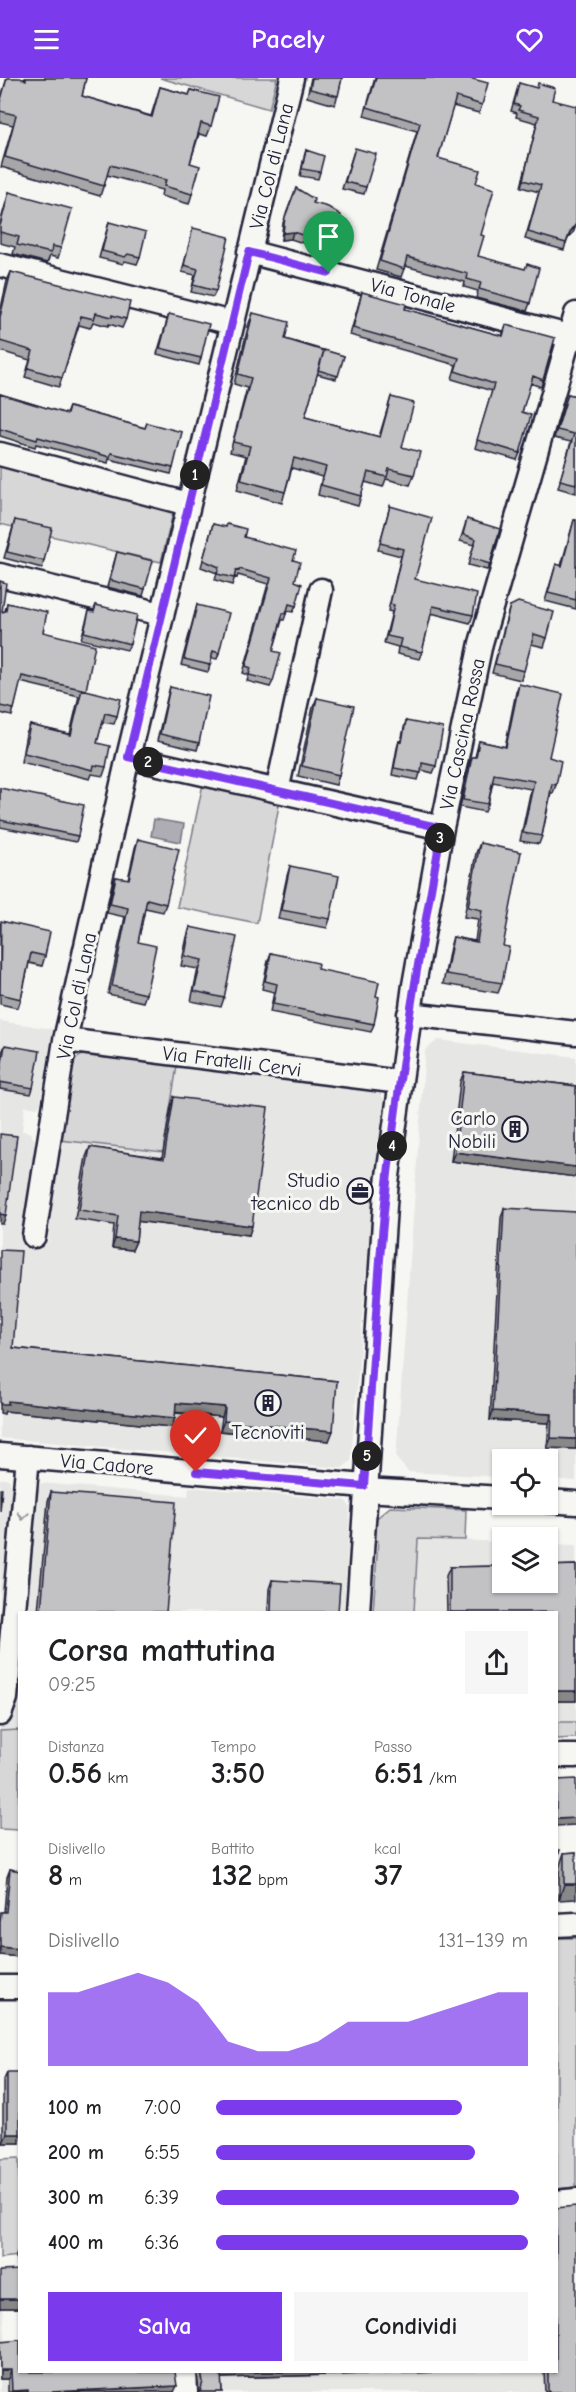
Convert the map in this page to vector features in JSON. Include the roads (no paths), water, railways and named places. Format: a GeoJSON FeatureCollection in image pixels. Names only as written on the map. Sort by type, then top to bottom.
{"type":"FeatureCollection","features":[{"type":"Feature","properties":{"kind":"street","name":"Via Col di Lana"},"geometry":{"type":"LineString","coordinates":[[34,1236],[66,1040],[128,757],[292,78]]}},
{"type":"Feature","properties":{"kind":"street","name":"Via Tonale"},"geometry":{"type":"LineString","coordinates":[[249,252],[573,337]]}},
{"type":"Feature","properties":{"kind":"street"},"geometry":{"type":"LineString","coordinates":[[0,265],[232,323]]}},
{"type":"Feature","properties":{"kind":"street","name":"Via Cascina Rossa"},"geometry":{"type":"LineString","coordinates":[[358,1611],[364,1488],[384,1221],[409,1014],[442,828],[481,643],[573,337],[576,314]]}},
{"type":"Feature","properties":{"kind":"street"},"geometry":{"type":"LineString","coordinates":[[0,454],[188,504]]}},
{"type":"Feature","properties":{"kind":"street"},"geometry":{"type":"LineString","coordinates":[[0,575],[161,614]]}},
{"type":"Feature","properties":{"kind":"street"},"geometry":{"type":"LineString","coordinates":[[277,791],[321,590]]}},
{"type":"Feature","properties":{"kind":"street"},"geometry":{"type":"LineString","coordinates":[[128,757],[442,828]]}},
{"type":"Feature","properties":{"kind":"street"},"geometry":{"type":"LineString","coordinates":[[409,1014],[576,1033]]}},
{"type":"Feature","properties":{"kind":"street","name":"Via Fratelli Cervi"},"geometry":{"type":"LineString","coordinates":[[66,1040],[399,1082]]}},
{"type":"Feature","properties":{"kind":"street","name":"Via Cadore"},"geometry":{"type":"LineString","coordinates":[[0,1455],[492,1497]]}},
{"type":"Feature","properties":{"kind":"street"},"geometry":{"type":"LineString","coordinates":[[0,1714],[6,1698],[28,1457]]}},
{"type":"Feature","properties":{"kind":"street"},"geometry":{"type":"LineString","coordinates":[[558,1502],[576,1503]]}},
{"type":"Feature","properties":{"kind":"street"},"geometry":{"type":"LineString","coordinates":[[558,1756],[576,1756]]}},
{"type":"Feature","properties":{"kind":"street"},"geometry":{"type":"LineString","coordinates":[[558,1925],[576,1924]]}},
{"type":"Feature","properties":{"kind":"street"},"geometry":{"type":"LineString","coordinates":[[0,1987],[18,1987]]}},
{"type":"Feature","properties":{"kind":"street"},"geometry":{"type":"LineString","coordinates":[[558,2202],[576,2200]]}},
{"type":"Feature","properties":{"kind":"street"},"geometry":{"type":"LineString","coordinates":[[185,2373],[186,2392]]}},
{"type":"Feature","properties":{"kind":"place","name":"Carlo Nobili"},"geometry":{"type":"Point","coordinates":[515,1129]}},
{"type":"Feature","properties":{"kind":"place","name":"Studio tecnico db"},"geometry":{"type":"Point","coordinates":[360,1191]}},
{"type":"Feature","properties":{"kind":"place","name":"Tecnoviti"},"geometry":{"type":"Point","coordinates":[268,1403]}}]}
